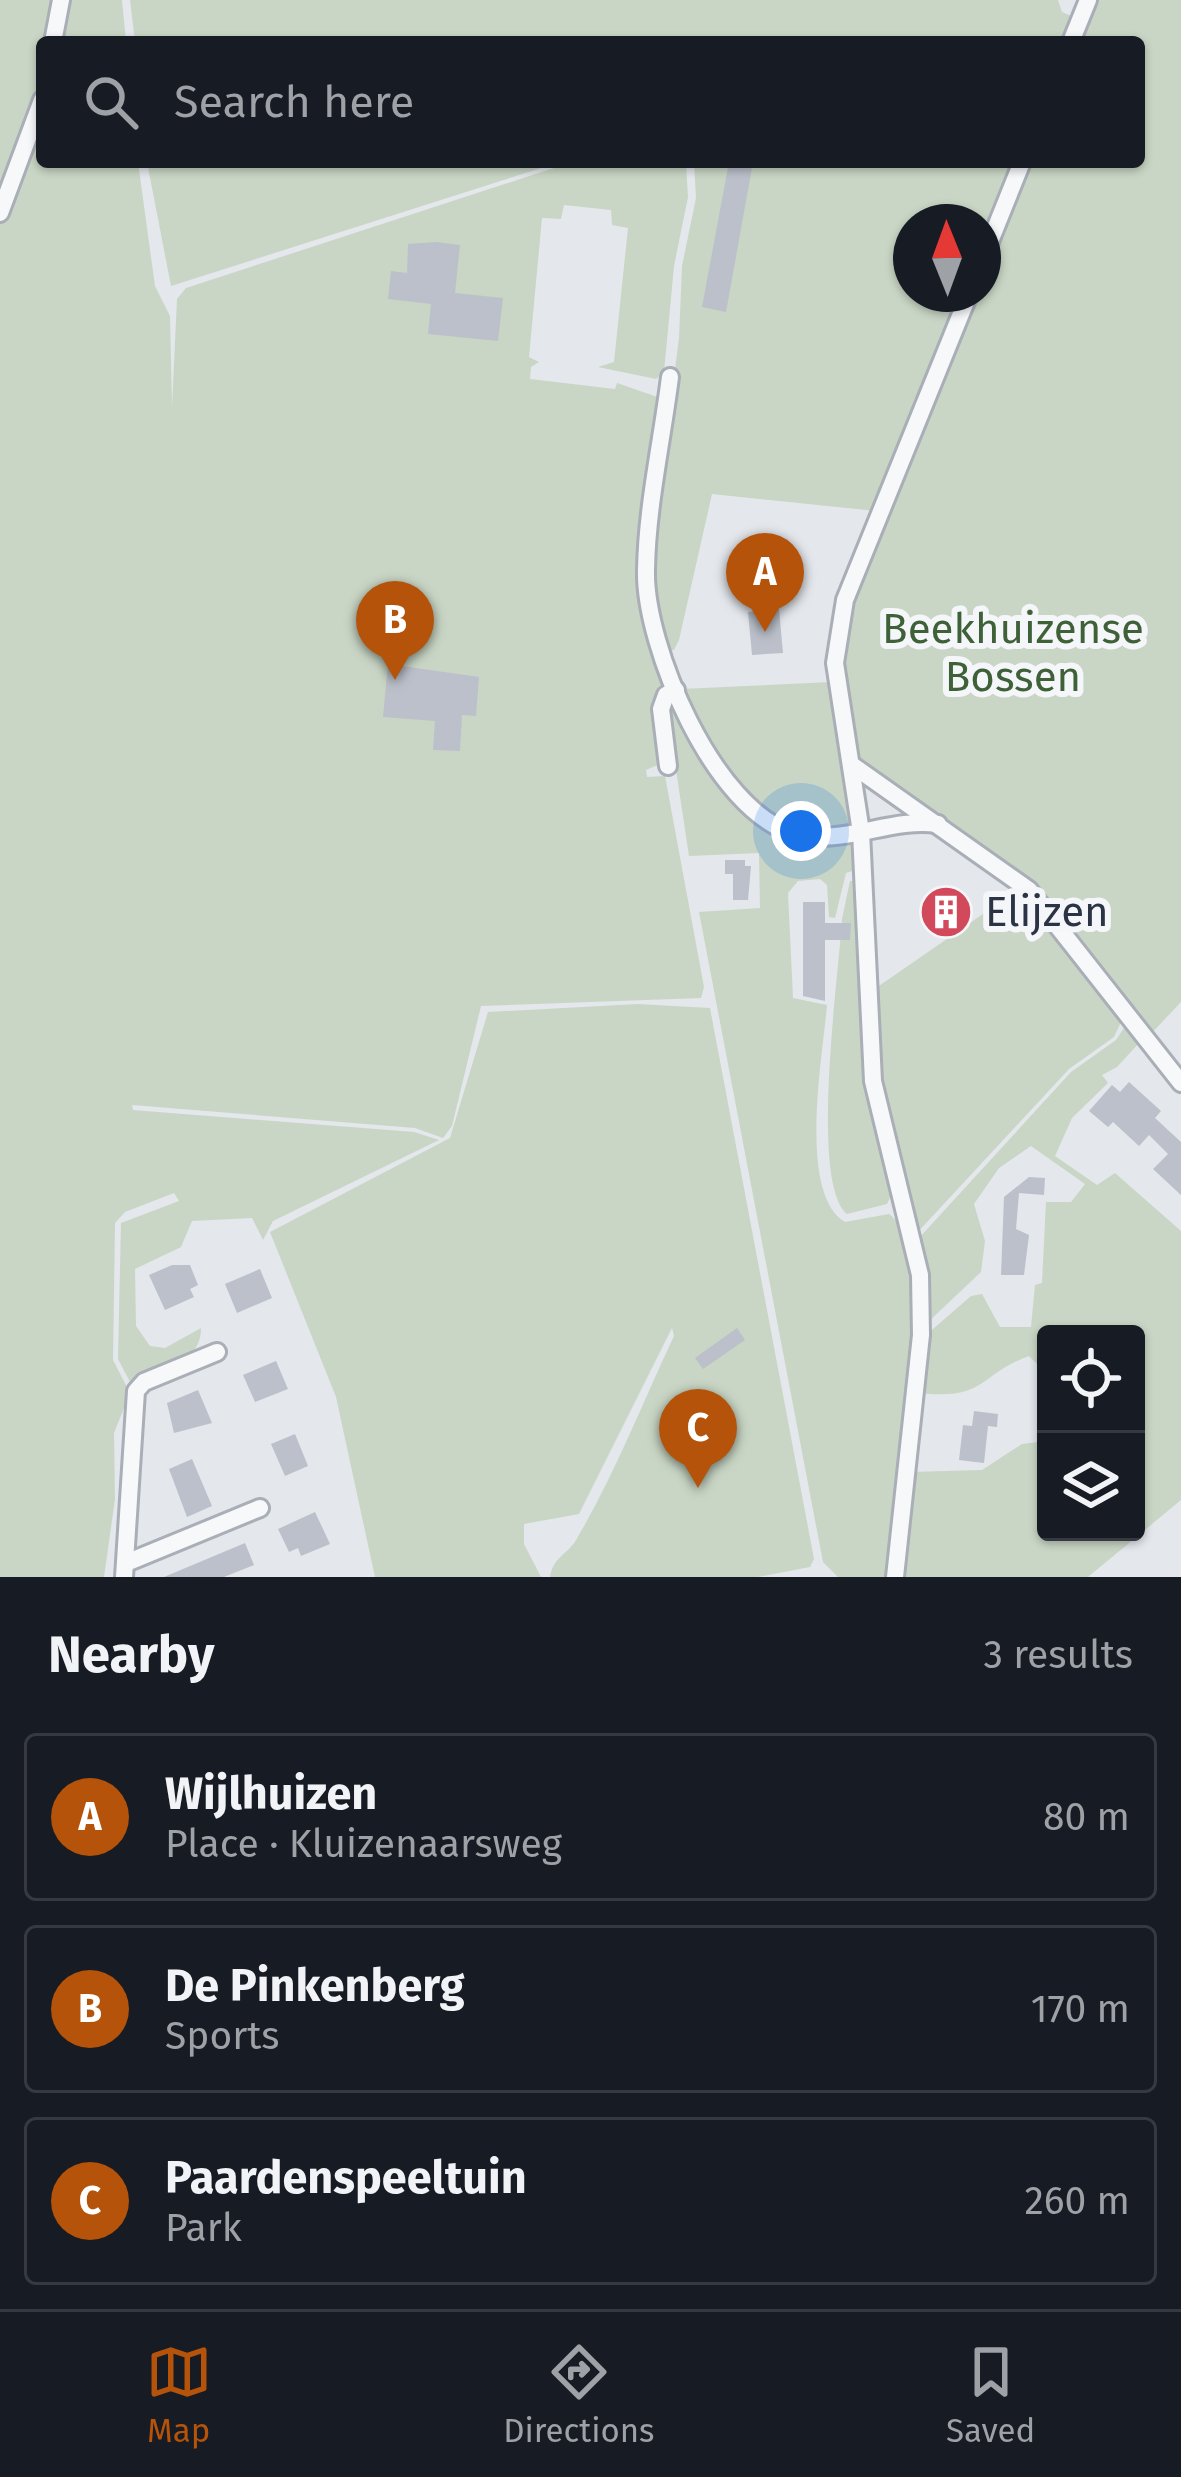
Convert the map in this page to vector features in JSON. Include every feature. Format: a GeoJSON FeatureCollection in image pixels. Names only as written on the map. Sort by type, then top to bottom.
{"type":"FeatureCollection","features":[{"type":"Feature","properties":{"kind":"street"},"geometry":{"type":"LineString","coordinates":[[54,36],[61,0]]}},
{"type":"Feature","properties":{"kind":"street"},"geometry":{"type":"LineString","coordinates":[[1073,36],[1084,2]]}},
{"type":"Feature","properties":{"kind":"street"},"geometry":{"type":"LineString","coordinates":[[0,214],[36,116]]}},
{"type":"Feature","properties":{"kind":"street"},"geometry":{"type":"LineString","coordinates":[[1001,214],[1020,168]]}},
{"type":"Feature","properties":{"kind":"street"},"geometry":{"type":"LineString","coordinates":[[895,1577],[921,1335],[920,1275],[873,1081],[861,832],[835,663],[845,600],[962,312]]}},
{"type":"Feature","properties":{"kind":"street"},"geometry":{"type":"LineString","coordinates":[[670,377],[646,571],[649,607],[676,690],[713,762],[769,821],[801,835],[861,832],[902,821],[938,824]]}},
{"type":"Feature","properties":{"kind":"street"},"geometry":{"type":"LineString","coordinates":[[668,766],[661,709],[666,694],[676,690]]}},
{"type":"Feature","properties":{"kind":"street"},"geometry":{"type":"LineString","coordinates":[[852,765],[1046,908],[1181,1083]]}},
{"type":"Feature","properties":{"kind":"street"},"geometry":{"type":"LineString","coordinates":[[217,1352],[144,1382],[136,1391],[125,1570],[260,1508]]}},
{"type":"Feature","properties":{"kind":"green space"},"geometry":{"type":"Polygon","coordinates":[[[0,0],[56,0],[49,36],[36,36],[35,107],[0,202],[0,0]]]}},
{"type":"Feature","properties":{"kind":"green space"},"geometry":{"type":"Polygon","coordinates":[[[67,0],[122,0],[125,36],[60,36],[67,0]]]}},
{"type":"Feature","properties":{"kind":"green space"},"geometry":{"type":"Polygon","coordinates":[[[130,0],[1058,0],[1062,12],[1076,18],[1068,36],[134,36],[130,0]]]}},
{"type":"Feature","properties":{"kind":"green space","name":"Beekhuizense Bossen"},"geometry":{"type":"Polygon","coordinates":[[[1094,0],[1181,0],[1181,1002],[1148,1037],[1075,937],[856,756],[841,652],[844,624],[967,312],[1001,312],[1001,226],[1025,168],[1145,168],[1145,36],[1079,36],[1094,0]]]}},
{"type":"Feature","properties":{"kind":"green space"},"geometry":{"type":"Polygon","coordinates":[[[36,135],[36,168],[139,168],[155,286],[170,316],[172,407],[177,299],[186,288],[554,168],[686,168],[688,197],[674,266],[664,372],[656,379],[598,367],[614,362],[628,228],[612,225],[611,210],[564,205],[561,219],[542,218],[529,357],[539,362],[531,367],[530,379],[615,389],[617,383],[663,399],[641,572],[669,687],[660,764],[646,770],[647,777],[665,776],[704,987],[701,998],[481,1006],[452,1126],[443,1138],[415,1128],[132,1105],[133,1110],[414,1132],[439,1140],[273,1221],[263,1240],[252,1218],[192,1221],[181,1247],[135,1269],[136,1326],[150,1346],[165,1348],[201,1328],[199,1340],[177,1364],[130,1382],[118,1359],[121,1223],[179,1201],[174,1193],[125,1212],[115,1223],[113,1360],[130,1393],[114,1433],[115,1499],[104,1577],[0,1577],[0,222],[36,135]]]}},
{"type":"Feature","properties":{"kind":"green space"},"geometry":{"type":"Polygon","coordinates":[[[148,168],[541,168],[171,286],[148,168]]]}},
{"type":"Feature","properties":{"kind":"green space"},"geometry":{"type":"Polygon","coordinates":[[[694,168],[1015,168],[1000,204],[893,204],[893,312],[957,312],[876,511],[712,494],[679,640],[674,650],[666,651],[649,572],[679,338],[682,266],[696,198],[694,168]]]}},
{"type":"Feature","properties":{"kind":"green space"},"geometry":{"type":"Polygon","coordinates":[[[831,682],[854,825],[832,832],[785,823],[746,795],[716,755],[681,689],[831,682]]]}},
{"type":"Feature","properties":{"kind":"green space"},"geometry":{"type":"Polygon","coordinates":[[[670,697],[765,824],[855,840],[858,869],[846,873],[835,918],[829,917],[827,885],[820,879],[798,881],[788,893],[793,998],[827,1005],[816,1121],[821,1183],[830,1206],[845,1222],[889,1214],[904,1237],[912,1276],[911,1384],[889,1577],[838,1577],[823,1562],[699,912],[760,908],[759,853],[689,856],[666,703],[670,697]]]}},
{"type":"Feature","properties":{"kind":"green space"},"geometry":{"type":"Polygon","coordinates":[[[850,881],[861,881],[892,1193],[887,1204],[847,1214],[836,1194],[828,1121],[842,919],[850,881]]]}},
{"type":"Feature","properties":{"kind":"green space"},"geometry":{"type":"Polygon","coordinates":[[[1019,889],[1122,1020],[1114,1037],[1069,1069],[916,1234],[879,1079],[876,988],[1019,889]]]}},
{"type":"Feature","properties":{"kind":"green space"},"geometry":{"type":"Polygon","coordinates":[[[638,1004],[710,1008],[814,1559],[810,1567],[758,1577],[550,1577],[603,1491],[674,1336],[672,1328],[579,1514],[524,1524],[524,1544],[541,1577],[375,1577],[336,1397],[270,1232],[450,1138],[488,1012],[638,1004]]]}},
{"type":"Feature","properties":{"kind":"green space"},"geometry":{"type":"Polygon","coordinates":[[[1126,1025],[1140,1042],[1117,1067],[1102,1075],[1108,1083],[1072,1118],[1055,1156],[1097,1185],[1115,1173],[1181,1231],[1181,1500],[1145,1530],[1145,1325],[1037,1325],[1037,1364],[1029,1356],[970,1389],[919,1393],[926,1335],[971,1296],[982,1294],[1000,1327],[1031,1327],[1035,1285],[1042,1283],[1046,1202],[1071,1202],[1085,1184],[1031,1146],[999,1168],[974,1204],[985,1241],[981,1272],[927,1323],[919,1238],[1071,1072],[1116,1040],[1126,1025]]]}},
{"type":"Feature","properties":{"kind":"green space"},"geometry":{"type":"Polygon","coordinates":[[[1037,1442],[1037,1541],[1131,1541],[1088,1577],[902,1577],[911,1472],[982,1470],[1022,1444],[1037,1442]]]}},
{"type":"Feature","properties":{"kind":"building"},"geometry":{"type":"Polygon","coordinates":[[[728,168],[752,168],[726,312],[702,307],[728,168]]]}},
{"type":"Feature","properties":{"kind":"building"},"geometry":{"type":"Polygon","coordinates":[[[408,244],[460,245],[455,293],[503,298],[498,341],[428,334],[431,304],[388,299],[391,271],[407,273],[408,244]]]}},
{"type":"Feature","properties":{"kind":"building"},"geometry":{"type":"Polygon","coordinates":[[[779,609],[783,653],[752,655],[748,612],[779,609]]]}},
{"type":"Feature","properties":{"kind":"building"},"geometry":{"type":"Polygon","coordinates":[[[388,664],[479,677],[476,716],[462,715],[460,751],[433,750],[435,721],[383,717],[388,664]]]}},
{"type":"Feature","properties":{"kind":"building"},"geometry":{"type":"Polygon","coordinates":[[[725,860],[745,860],[745,866],[751,866],[748,900],[733,900],[733,874],[725,874],[725,860]]]}},
{"type":"Feature","properties":{"kind":"building"},"geometry":{"type":"Polygon","coordinates":[[[803,902],[825,902],[825,923],[851,923],[850,940],[825,940],[825,1001],[803,996],[803,902]]]}},
{"type":"Feature","properties":{"kind":"building"},"geometry":{"type":"Polygon","coordinates":[[[1129,1082],[1161,1111],[1155,1118],[1181,1142],[1181,1195],[1153,1169],[1168,1154],[1149,1135],[1139,1146],[1113,1122],[1108,1127],[1089,1111],[1112,1085],[1120,1092],[1129,1082]]]}},
{"type":"Feature","properties":{"kind":"building"},"geometry":{"type":"Polygon","coordinates":[[[1029,1177],[1045,1178],[1044,1195],[1019,1193],[1016,1229],[1029,1235],[1024,1275],[1001,1275],[1004,1197],[1029,1177]]]}},
{"type":"Feature","properties":{"kind":"building"},"geometry":{"type":"Polygon","coordinates":[[[172,1265],[190,1265],[198,1285],[190,1289],[194,1297],[165,1310],[149,1275],[172,1265]]]}},
{"type":"Feature","properties":{"kind":"building"},"geometry":{"type":"Polygon","coordinates":[[[260,1269],[272,1298],[237,1313],[225,1284],[260,1269]]]}},
{"type":"Feature","properties":{"kind":"building"},"geometry":{"type":"Polygon","coordinates":[[[737,1328],[745,1340],[703,1369],[695,1358],[737,1328]]]}},
{"type":"Feature","properties":{"kind":"building"},"geometry":{"type":"Polygon","coordinates":[[[276,1361],[288,1389],[255,1402],[243,1375],[276,1361]]]}},
{"type":"Feature","properties":{"kind":"building"},"geometry":{"type":"Polygon","coordinates":[[[198,1390],[212,1423],[174,1433],[167,1403],[198,1390]]]}},
{"type":"Feature","properties":{"kind":"building"},"geometry":{"type":"Polygon","coordinates":[[[974,1411],[998,1414],[997,1427],[988,1426],[984,1463],[959,1460],[963,1425],[972,1426],[974,1411]]]}},
{"type":"Feature","properties":{"kind":"building"},"geometry":{"type":"Polygon","coordinates":[[[295,1434],[308,1466],[285,1476],[271,1444],[295,1434]]]}},
{"type":"Feature","properties":{"kind":"building"},"geometry":{"type":"Polygon","coordinates":[[[192,1459],[212,1506],[187,1517],[169,1469],[192,1459]]]}},
{"type":"Feature","properties":{"kind":"building"},"geometry":{"type":"Polygon","coordinates":[[[315,1512],[330,1544],[301,1556],[298,1548],[289,1552],[278,1529],[315,1512]]]}},
{"type":"Feature","properties":{"kind":"building"},"geometry":{"type":"Polygon","coordinates":[[[245,1543],[254,1565],[224,1577],[164,1577],[245,1543]]]}},
{"type":"Feature","properties":{"kind":"place","name":"Wijlhuizen"},"geometry":{"type":"Point","coordinates":[765,632]}},
{"type":"Feature","properties":{"kind":"place","name":"De Pinkenberg"},"geometry":{"type":"Point","coordinates":[395,680]}},
{"type":"Feature","properties":{"kind":"place","name":"Elijzen"},"geometry":{"type":"Point","coordinates":[946,912]}},
{"type":"Feature","properties":{"kind":"place","name":"Paardenspeeltuin"},"geometry":{"type":"Point","coordinates":[698,1488]}}]}
